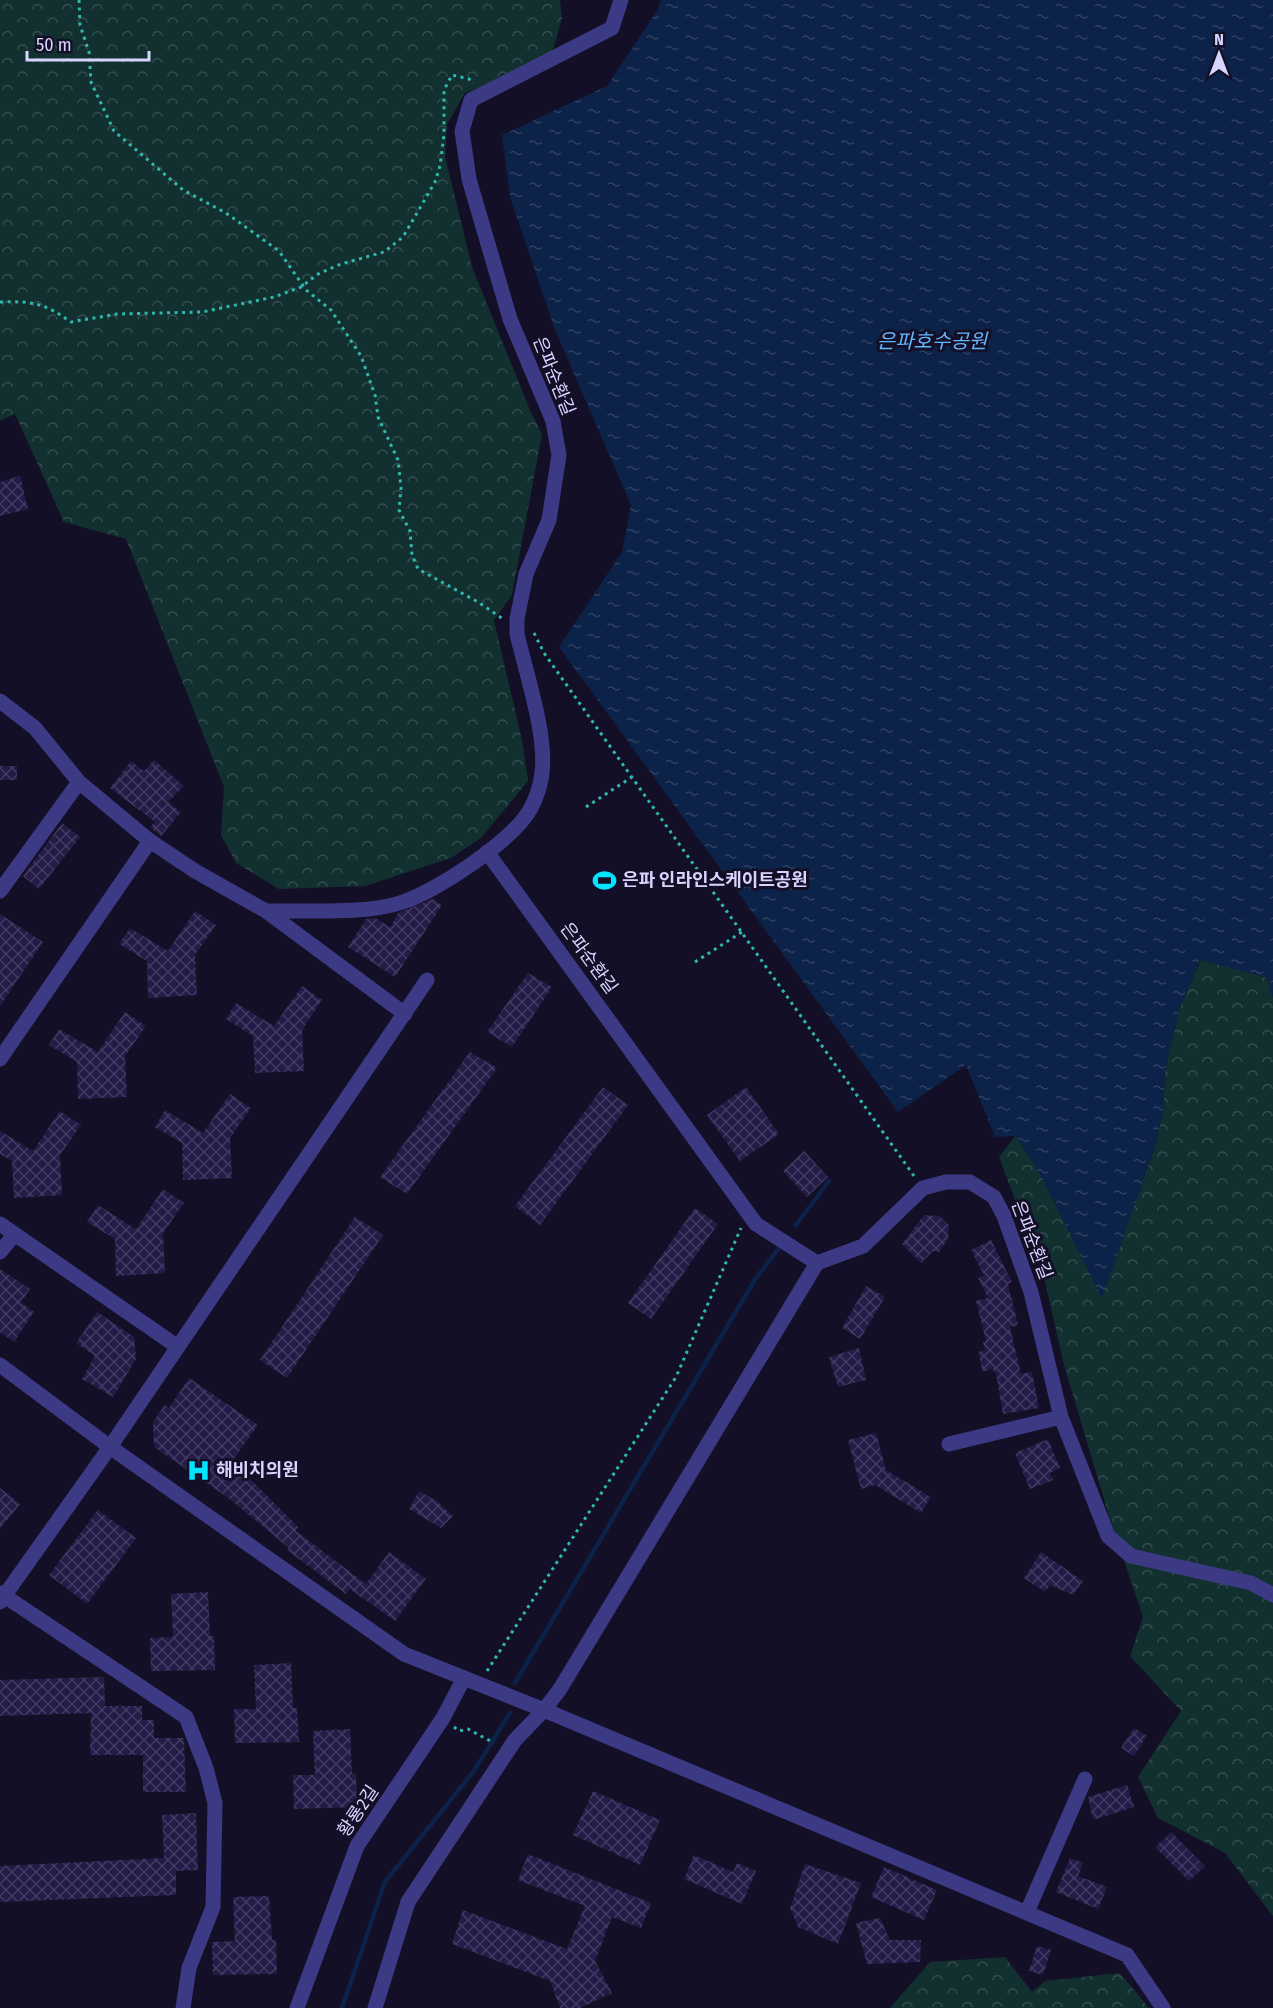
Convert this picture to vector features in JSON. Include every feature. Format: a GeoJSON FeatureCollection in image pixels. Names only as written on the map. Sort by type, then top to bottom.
{"type":"FeatureCollection","features":[{"type":"Feature","properties":{"kind":"street","name":"은파순환길"},"geometry":{"type":"LineString","coordinates":[[621,0],[612,28],[471,100],[462,131],[469,179],[510,319],[553,421],[559,455],[549,520],[526,574],[518,614],[517,634],[544,754],[542,776],[531,809],[511,832],[488,852],[756,1224],[817,1263]]}},
{"type":"Feature","properties":{"kind":"street"},"geometry":{"type":"LineString","coordinates":[[0,701],[35,728],[79,782],[150,841],[195,872],[266,911],[405,1014]]}},
{"type":"Feature","properties":{"kind":"street"},"geometry":{"type":"LineString","coordinates":[[0,891],[79,782]]}},
{"type":"Feature","properties":{"kind":"street"},"geometry":{"type":"LineString","coordinates":[[0,1059],[150,841]]}},
{"type":"Feature","properties":{"kind":"street"},"geometry":{"type":"LineString","coordinates":[[266,911],[356,909],[402,903],[430,890],[488,852]]}},
{"type":"Feature","properties":{"kind":"street"},"geometry":{"type":"LineString","coordinates":[[183,2008],[189,1968],[213,1907],[215,1803],[206,1768],[186,1717],[1,1597],[110,1447],[427,980]]}},
{"type":"Feature","properties":{"kind":"street","name":"은파순환길"},"geometry":{"type":"LineString","coordinates":[[923,1188],[945,1182],[970,1182],[993,1197],[1004,1216],[1031,1292],[1061,1417],[1108,1536],[1131,1556],[1251,1583],[1273,1595]]}},
{"type":"Feature","properties":{"kind":"street"},"geometry":{"type":"LineString","coordinates":[[375,2008],[408,1902],[515,1740],[544,1710],[560,1689],[817,1263],[863,1246],[923,1188]]}},
{"type":"Feature","properties":{"kind":"street"},"geometry":{"type":"LineString","coordinates":[[0,1224],[178,1347]]}},
{"type":"Feature","properties":{"kind":"street"},"geometry":{"type":"LineString","coordinates":[[0,1252],[15,1234]]}},
{"type":"Feature","properties":{"kind":"street"},"geometry":{"type":"LineString","coordinates":[[0,1365],[110,1447],[404,1654],[470,1683],[544,1710],[1127,1955],[1163,2008]]}},
{"type":"Feature","properties":{"kind":"street"},"geometry":{"type":"LineString","coordinates":[[949,1444],[1061,1417]]}},
{"type":"Feature","properties":{"kind":"street","name":"황룡2길"},"geometry":{"type":"LineString","coordinates":[[297,2008],[357,1846],[442,1718],[470,1683]]}},
{"type":"Feature","properties":{"kind":"street"},"geometry":{"type":"LineString","coordinates":[[1027,1912],[1085,1779]]}},
{"type":"Feature","properties":{"kind":"path"},"geometry":{"type":"LineString","coordinates":[[79,0],[80,25],[89,52],[91,82],[114,131],[183,190],[226,213],[279,251],[303,285],[331,310],[361,356],[375,395],[378,417],[398,460],[401,488],[399,510],[410,531],[412,555],[418,569],[478,602],[499,618],[518,614],[923,1188]]}},
{"type":"Feature","properties":{"kind":"path"},"geometry":{"type":"LineString","coordinates":[[0,302],[32,301],[52,309],[71,322],[117,314],[202,312],[274,297],[303,285],[341,264],[384,252],[403,237],[435,182],[440,166],[446,107],[444,90],[452,75],[470,79],[487,93]]}},
{"type":"Feature","properties":{"kind":"path"},"geometry":{"type":"LineString","coordinates":[[586,807],[632,777]]}},
{"type":"Feature","properties":{"kind":"path"},"geometry":{"type":"LineString","coordinates":[[695,962],[742,932]]}},
{"type":"Feature","properties":{"kind":"path"},"geometry":{"type":"LineString","coordinates":[[470,1683],[675,1377],[748,1212]]}},
{"type":"Feature","properties":{"kind":"path"},"geometry":{"type":"LineString","coordinates":[[459,1731],[468,1729],[500,1747]]}},
{"type":"Feature","properties":{"kind":"green space"},"geometry":{"type":"Polygon","coordinates":[[[0,0],[560,0],[562,18],[552,54],[525,71],[465,93],[447,124],[445,156],[472,267],[542,434],[512,595],[494,620],[523,745],[528,781],[481,838],[451,858],[365,886],[279,889],[236,863],[221,835],[224,787],[126,539],[64,522],[15,414],[0,421],[0,0]]]}},
{"type":"Feature","properties":{"kind":"green space"},"geometry":{"type":"Polygon","coordinates":[[[1201,959],[1268,978],[1273,998],[1273,1916],[1225,1853],[1158,1818],[1138,1777],[1181,1711],[1130,1656],[1143,1617],[1109,1516],[1064,1365],[1044,1277],[999,1157],[1016,1135],[1043,1179],[1102,1297],[1153,1152],[1163,1113],[1165,1070],[1180,1007],[1201,959]]]}},
{"type":"Feature","properties":{"kind":"green space"},"geometry":{"type":"Polygon","coordinates":[[[1005,1957],[1032,1992],[1045,1981],[1120,1973],[1149,2008],[890,2008],[930,1962],[1005,1957]]]}},
{"type":"Feature","properties":{"kind":"water","name":"은파호수공원"},"geometry":{"type":"Polygon","coordinates":[[[661,0],[1273,0],[1273,998],[1268,978],[1200,960],[1180,1007],[1165,1070],[1163,1113],[1153,1152],[1102,1298],[1043,1179],[1016,1136],[995,1137],[966,1065],[898,1112],[559,647],[622,552],[631,505],[555,330],[510,197],[502,135],[607,86],[657,11],[661,0]]]}},
{"type":"Feature","properties":{"kind":"building"},"geometry":{"type":"Polygon","coordinates":[[[20,476],[28,509],[0,516],[0,482],[20,476]]]}},
{"type":"Feature","properties":{"kind":"building"},"geometry":{"type":"Polygon","coordinates":[[[154,760],[184,786],[168,802],[181,812],[161,836],[150,827],[155,822],[110,788],[131,761],[144,771],[154,760]]]}},
{"type":"Feature","properties":{"kind":"building"},"geometry":{"type":"Polygon","coordinates":[[[0,766],[17,766],[17,780],[0,780],[0,766]]]}},
{"type":"Feature","properties":{"kind":"building"},"geometry":{"type":"Polygon","coordinates":[[[62,823],[80,837],[39,889],[23,876],[62,823]]]}},
{"type":"Feature","properties":{"kind":"building"},"geometry":{"type":"Polygon","coordinates":[[[433,899],[442,905],[395,977],[348,947],[366,919],[375,918],[390,927],[398,913],[433,899]]]}},
{"type":"Feature","properties":{"kind":"building"},"geometry":{"type":"Polygon","coordinates":[[[195,911],[216,925],[195,955],[197,995],[148,998],[147,961],[119,944],[130,928],[168,951],[195,911]]]}},
{"type":"Feature","properties":{"kind":"building"},"geometry":{"type":"Polygon","coordinates":[[[0,914],[43,942],[0,1006],[0,914]]]}},
{"type":"Feature","properties":{"kind":"building"},"geometry":{"type":"Polygon","coordinates":[[[528,973],[552,987],[512,1047],[487,1032],[528,973]]]}},
{"type":"Feature","properties":{"kind":"building"},"geometry":{"type":"Polygon","coordinates":[[[302,986],[322,1000],[302,1030],[304,1071],[255,1073],[253,1036],[226,1019],[236,1003],[274,1026],[302,986]]]}},
{"type":"Feature","properties":{"kind":"building"},"geometry":{"type":"Polygon","coordinates":[[[125,1012],[146,1026],[125,1056],[127,1097],[78,1099],[77,1062],[49,1045],[59,1029],[98,1052],[125,1012]]]}},
{"type":"Feature","properties":{"kind":"building"},"geometry":{"type":"Polygon","coordinates":[[[470,1052],[497,1068],[407,1194],[380,1177],[470,1052]]]}},
{"type":"Feature","properties":{"kind":"building"},"geometry":{"type":"Polygon","coordinates":[[[603,1087],[628,1105],[540,1225],[515,1206],[603,1087]]]}},
{"type":"Feature","properties":{"kind":"building"},"geometry":{"type":"Polygon","coordinates":[[[746,1087],[779,1134],[740,1161],[707,1115],[746,1087]]]}},
{"type":"Feature","properties":{"kind":"building"},"geometry":{"type":"Polygon","coordinates":[[[230,1094],[251,1108],[230,1138],[232,1178],[183,1180],[182,1143],[155,1127],[165,1110],[203,1133],[230,1094]]]}},
{"type":"Feature","properties":{"kind":"building"},"geometry":{"type":"Polygon","coordinates":[[[60,1111],[81,1125],[60,1155],[62,1195],[14,1198],[12,1161],[0,1154],[0,1131],[33,1151],[60,1111]]]}},
{"type":"Feature","properties":{"kind":"building"},"geometry":{"type":"Polygon","coordinates":[[[804,1151],[828,1177],[807,1197],[783,1171],[804,1151]]]}},
{"type":"Feature","properties":{"kind":"building"},"geometry":{"type":"Polygon","coordinates":[[[163,1189],[184,1203],[163,1233],[165,1273],[116,1276],[115,1239],[87,1222],[98,1205],[136,1229],[163,1189]]]}},
{"type":"Feature","properties":{"kind":"building"},"geometry":{"type":"Polygon","coordinates":[[[695,1208],[718,1224],[651,1319],[628,1303],[695,1208]]]}},
{"type":"Feature","properties":{"kind":"building"},"geometry":{"type":"Polygon","coordinates":[[[924,1215],[939,1216],[949,1225],[948,1239],[939,1252],[933,1251],[921,1263],[902,1244],[924,1215]]]}},
{"type":"Feature","properties":{"kind":"building"},"geometry":{"type":"Polygon","coordinates":[[[355,1217],[383,1235],[287,1378],[260,1360],[355,1217]]]}},
{"type":"Feature","properties":{"kind":"building"},"geometry":{"type":"Polygon","coordinates":[[[991,1240],[1012,1282],[1008,1284],[1018,1325],[1010,1327],[1021,1374],[1032,1372],[1039,1408],[1003,1414],[996,1374],[992,1369],[983,1372],[978,1352],[985,1350],[983,1342],[986,1341],[976,1301],[988,1298],[978,1278],[984,1275],[971,1250],[991,1240]]]}},
{"type":"Feature","properties":{"kind":"building"},"geometry":{"type":"Polygon","coordinates":[[[0,1269],[30,1289],[21,1302],[34,1312],[14,1342],[0,1332],[0,1269]]]}},
{"type":"Feature","properties":{"kind":"building"},"geometry":{"type":"Polygon","coordinates":[[[866,1286],[885,1297],[860,1339],[842,1328],[866,1286]]]}},
{"type":"Feature","properties":{"kind":"building"},"geometry":{"type":"Polygon","coordinates":[[[97,1312],[134,1337],[136,1359],[113,1397],[82,1379],[95,1356],[76,1343],[97,1312]]]}},
{"type":"Feature","properties":{"kind":"building"},"geometry":{"type":"Polygon","coordinates":[[[859,1348],[866,1380],[838,1387],[829,1357],[859,1348]]]}},
{"type":"Feature","properties":{"kind":"building"},"geometry":{"type":"Polygon","coordinates":[[[189,1378],[258,1425],[232,1461],[298,1527],[296,1531],[366,1584],[389,1552],[426,1579],[395,1621],[350,1589],[346,1594],[287,1550],[289,1548],[227,1497],[154,1447],[153,1422],[165,1405],[169,1408],[189,1378]]]}},
{"type":"Feature","properties":{"kind":"building"},"geometry":{"type":"Polygon","coordinates":[[[876,1433],[886,1470],[931,1497],[921,1513],[875,1485],[861,1489],[848,1440],[876,1433]]]}},
{"type":"Feature","properties":{"kind":"building"},"geometry":{"type":"Polygon","coordinates":[[[1048,1439],[1060,1468],[1050,1473],[1053,1480],[1030,1489],[1015,1453],[1048,1439]]]}},
{"type":"Feature","properties":{"kind":"building"},"geometry":{"type":"Polygon","coordinates":[[[0,1488],[20,1504],[0,1529],[0,1488]]]}},
{"type":"Feature","properties":{"kind":"building"},"geometry":{"type":"Polygon","coordinates":[[[419,1491],[438,1502],[453,1516],[441,1528],[409,1509],[419,1491]]]}},
{"type":"Feature","properties":{"kind":"building"},"geometry":{"type":"Polygon","coordinates":[[[98,1510],[136,1538],[87,1604],[49,1575],[98,1510]]]}},
{"type":"Feature","properties":{"kind":"building"},"geometry":{"type":"Polygon","coordinates":[[[1041,1552],[1083,1581],[1073,1595],[1050,1585],[1045,1592],[1024,1578],[1041,1552]]]}},
{"type":"Feature","properties":{"kind":"building"},"geometry":{"type":"Polygon","coordinates":[[[208,1592],[210,1636],[214,1636],[215,1670],[151,1671],[150,1638],[173,1637],[171,1594],[208,1592]]]}},
{"type":"Feature","properties":{"kind":"building"},"geometry":{"type":"Polygon","coordinates":[[[291,1663],[293,1708],[297,1708],[299,1742],[235,1743],[234,1709],[256,1709],[254,1665],[291,1663]]]}},
{"type":"Feature","properties":{"kind":"building"},"geometry":{"type":"Polygon","coordinates":[[[104,1677],[105,1706],[142,1706],[142,1720],[154,1720],[154,1738],[184,1738],[186,1792],[143,1792],[143,1755],[90,1755],[91,1713],[0,1716],[0,1680],[104,1677]]]}},
{"type":"Feature","properties":{"kind":"building"},"geometry":{"type":"Polygon","coordinates":[[[1134,1728],[1147,1736],[1134,1756],[1121,1748],[1134,1728]]]}},
{"type":"Feature","properties":{"kind":"building"},"geometry":{"type":"Polygon","coordinates":[[[350,1729],[352,1774],[356,1773],[357,1807],[294,1809],[293,1775],[315,1775],[313,1731],[350,1729]]]}},
{"type":"Feature","properties":{"kind":"building"},"geometry":{"type":"Polygon","coordinates":[[[1127,1785],[1134,1807],[1093,1820],[1088,1797],[1127,1785]]]}},
{"type":"Feature","properties":{"kind":"building"},"geometry":{"type":"Polygon","coordinates":[[[593,1791],[660,1820],[640,1865],[573,1835],[593,1791]]]}},
{"type":"Feature","properties":{"kind":"building"},"geometry":{"type":"Polygon","coordinates":[[[196,1813],[198,1870],[176,1871],[176,1895],[0,1902],[0,1866],[164,1858],[162,1815],[196,1813]]]}},
{"type":"Feature","properties":{"kind":"building"},"geometry":{"type":"Polygon","coordinates":[[[1171,1832],[1205,1866],[1189,1881],[1155,1847],[1171,1832]]]}},
{"type":"Feature","properties":{"kind":"building"},"geometry":{"type":"Polygon","coordinates":[[[528,1854],[651,1903],[641,1928],[612,1917],[595,1961],[612,1993],[580,2008],[560,2008],[550,1981],[452,1944],[463,1910],[567,1949],[585,1906],[518,1880],[528,1854]]]}},
{"type":"Feature","properties":{"kind":"building"},"geometry":{"type":"Polygon","coordinates":[[[694,1855],[733,1872],[737,1863],[756,1871],[742,1904],[684,1879],[694,1855]]]}},
{"type":"Feature","properties":{"kind":"building"},"geometry":{"type":"Polygon","coordinates":[[[1070,1858],[1083,1863],[1078,1876],[1107,1887],[1098,1909],[1056,1892],[1070,1858]]]}},
{"type":"Feature","properties":{"kind":"building"},"geometry":{"type":"Polygon","coordinates":[[[805,1864],[861,1883],[838,1944],[798,1927],[790,1908],[805,1864]]]}},
{"type":"Feature","properties":{"kind":"building"},"geometry":{"type":"Polygon","coordinates":[[[884,1867],[937,1890],[924,1920],[871,1897],[884,1867]]]}},
{"type":"Feature","properties":{"kind":"building"},"geometry":{"type":"Polygon","coordinates":[[[269,1896],[272,1940],[276,1940],[277,1974],[213,1975],[212,1942],[235,1941],[233,1897],[269,1896]]]}},
{"type":"Feature","properties":{"kind":"building"},"geometry":{"type":"Polygon","coordinates":[[[880,1918],[890,1940],[921,1940],[920,1962],[867,1964],[856,1923],[880,1918]]]}},
{"type":"Feature","properties":{"kind":"building"},"geometry":{"type":"Polygon","coordinates":[[[1037,1946],[1051,1950],[1043,1975],[1029,1971],[1037,1946]]]}},
{"type":"Feature","properties":{"kind":"waterway"},"geometry":{"type":"LineString","coordinates":[[796,1225],[829,1181]]}},
{"type":"Feature","properties":{"kind":"waterway"},"geometry":{"type":"LineString","coordinates":[[515,1683],[756,1278],[780,1247]]}},
{"type":"Feature","properties":{"kind":"waterway"},"geometry":{"type":"LineString","coordinates":[[342,2008],[385,1882],[474,1771],[510,1713]]}},
{"type":"Feature","properties":{"kind":"place","name":"은파 인라인스케이트공원"},"geometry":{"type":"Point","coordinates":[604,880]}},
{"type":"Feature","properties":{"kind":"place","name":"해비치의원"},"geometry":{"type":"Point","coordinates":[198,1470]}}]}
